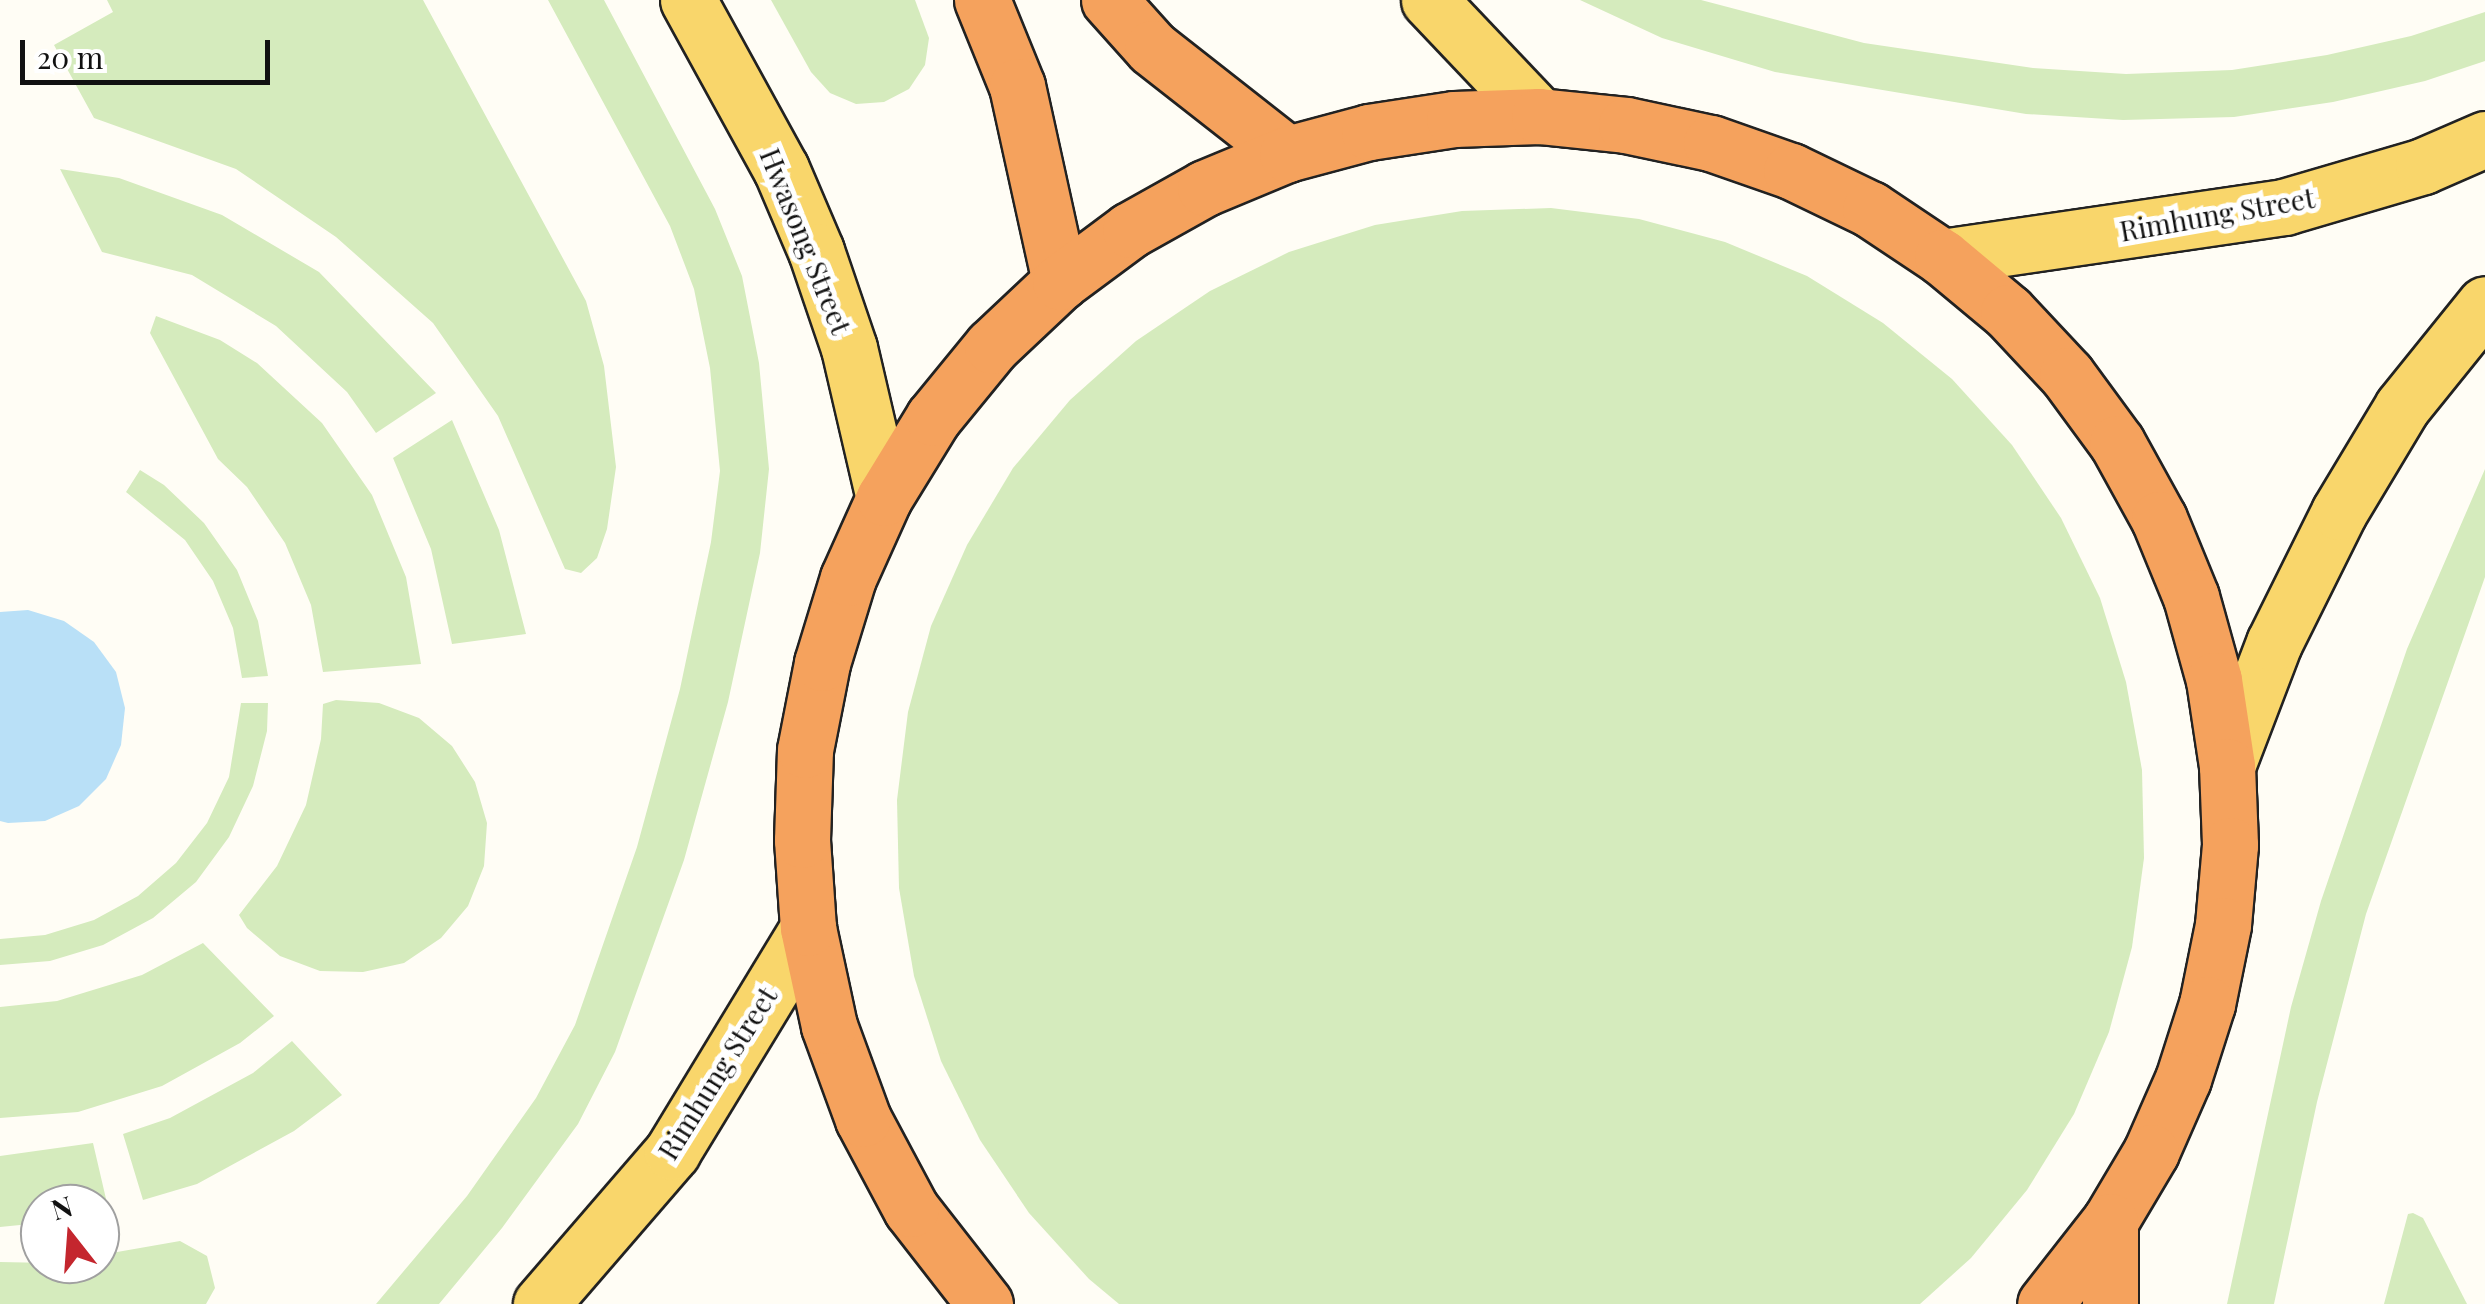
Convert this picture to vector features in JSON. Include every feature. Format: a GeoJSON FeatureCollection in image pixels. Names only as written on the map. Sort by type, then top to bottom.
{"type":"FeatureCollection","features":[{"type":"Feature","properties":{"kind":"highway"},"geometry":{"type":"LineString","coordinates":[[982,0],[1018,86],[1060,282]]}},
{"type":"Feature","properties":{"kind":"highway"},"geometry":{"type":"LineString","coordinates":[[1109,0],[1152,48],[1286,154]]}},
{"type":"Feature","properties":{"kind":"highway"},"geometry":{"type":"LineString","coordinates":[[985,1304],[910,1209],[863,1119],[828,1026],[808,928],[802,840],[808,733],[822,663],[848,578],[884,498],[933,418],[992,346],[1060,282],[1130,230],[1206,188],[1286,154],[1369,132],[1437,122],[1539,116],[1626,124],[1711,144],[1792,171],[1870,209],[1942,257],[2008,312],[2067,375],[2117,443],[2160,519],[2191,597],[2214,680],[2227,766],[2230,845],[2223,925],[2207,1004],[2183,1079],[2151,1152],[2110,1222],[2046,1304]]}},
{"type":"Feature","properties":{"kind":"highway"},"geometry":{"type":"LineString","coordinates":[[2110,1222],[2110,1304]]}},
{"type":"Feature","properties":{"kind":"main road","name":"Hwasong Street"},"geometry":{"type":"LineString","coordinates":[[688,0],[781,169],[816,250],[849,348],[884,498]]}},
{"type":"Feature","properties":{"kind":"main road"},"geometry":{"type":"LineString","coordinates":[[1429,0],[1539,116]]}},
{"type":"Feature","properties":{"kind":"main road","name":"Rimhung Street"},"geometry":{"type":"LineString","coordinates":[[1942,257],[2284,207],[2423,166],[2485,139]]}},
{"type":"Feature","properties":{"kind":"main road"},"geometry":{"type":"LineString","coordinates":[[2227,766],[2274,643],[2339,512],[2402,407],[2485,304]]}},
{"type":"Feature","properties":{"kind":"main road","name":"Rimhung Street"},"geometry":{"type":"LineString","coordinates":[[542,1304],[672,1152],[808,928]]}},
{"type":"Feature","properties":{"kind":"green space"},"geometry":{"type":"Polygon","coordinates":[[[107,0],[423,0],[586,301],[604,366],[616,467],[607,529],[597,558],[581,573],[565,569],[498,416],[433,323],[336,237],[236,169],[94,118],[54,45],[113,12],[107,0]]]}},
{"type":"Feature","properties":{"kind":"green space"},"geometry":{"type":"Polygon","coordinates":[[[548,0],[604,0],[715,209],[742,276],[759,363],[769,469],[760,553],[728,702],[684,860],[615,1052],[578,1124],[502,1228],[439,1304],[376,1304],[467,1196],[536,1098],[575,1025],[637,847],[680,689],[711,542],[720,471],[710,368],[694,289],[670,226],[548,0]]]}},
{"type":"Feature","properties":{"kind":"green space"},"geometry":{"type":"Polygon","coordinates":[[[771,0],[915,0],[929,38],[925,65],[909,89],[884,102],[856,104],[830,93],[811,72],[771,0]]]}},
{"type":"Feature","properties":{"kind":"green space"},"geometry":{"type":"Polygon","coordinates":[[[1580,0],[1701,0],[1864,43],[2033,68],[2126,74],[2232,70],[2327,55],[2411,36],[2485,12],[2485,61],[2425,81],[2333,102],[2234,117],[2123,120],[2026,114],[1775,72],[1662,38],[1580,0]]]}},
{"type":"Feature","properties":{"kind":"green space"},"geometry":{"type":"Polygon","coordinates":[[[60,169],[119,178],[222,215],[319,272],[436,393],[376,433],[347,392],[276,326],[192,275],[102,252],[60,169]]]}},
{"type":"Feature","properties":{"kind":"green space"},"geometry":{"type":"Polygon","coordinates":[[[1551,208],[1639,219],[1725,242],[1807,276],[1883,323],[1952,379],[2012,445],[2061,518],[2100,598],[2126,682],[2142,770],[2144,858],[2132,947],[2109,1032],[2074,1114],[2027,1190],[1971,1258],[1920,1304],[1119,1304],[1089,1279],[1029,1213],[980,1140],[941,1061],[914,976],[899,888],[897,800],[908,712],[931,626],[967,545],[1013,468],[1070,400],[1136,341],[1210,291],[1289,252],[1375,225],[1462,211],[1551,208]]]}},
{"type":"Feature","properties":{"kind":"green space"},"geometry":{"type":"Polygon","coordinates":[[[156,316],[220,340],[257,363],[322,423],[372,495],[406,577],[421,664],[323,672],[311,605],[285,543],[247,487],[218,459],[150,333],[156,316]]]}},
{"type":"Feature","properties":{"kind":"green space"},"geometry":{"type":"Polygon","coordinates":[[[452,420],[499,530],[526,634],[452,644],[431,549],[393,458],[452,420]]]}},
{"type":"Feature","properties":{"kind":"green space"},"geometry":{"type":"Polygon","coordinates":[[[2485,469],[2485,577],[2366,914],[2317,1102],[2274,1304],[2227,1304],[2291,1007],[2321,901],[2407,649],[2485,469]]]}},
{"type":"Feature","properties":{"kind":"green space"},"geometry":{"type":"Polygon","coordinates":[[[140,470],[164,485],[204,523],[237,570],[258,621],[268,676],[242,678],[233,628],[213,581],[185,540],[126,492],[140,470]]]}},
{"type":"Feature","properties":{"kind":"green space"},"geometry":{"type":"Polygon","coordinates":[[[336,700],[379,703],[419,718],[452,746],[475,782],[487,823],[484,866],[468,906],[441,938],[404,963],[363,972],[320,971],[280,956],[247,928],[239,915],[277,866],[306,805],[321,739],[323,704],[336,700]]]}},
{"type":"Feature","properties":{"kind":"green space"},"geometry":{"type":"Polygon","coordinates":[[[241,703],[268,703],[267,731],[253,786],[229,837],[196,882],[153,918],[103,945],[50,961],[0,965],[0,939],[45,935],[94,920],[138,896],[176,863],[207,823],[229,777],[241,703]]]}},
{"type":"Feature","properties":{"kind":"green space"},"geometry":{"type":"Polygon","coordinates":[[[203,943],[274,1016],[240,1043],[162,1086],[78,1112],[0,1118],[0,1007],[57,1001],[142,975],[203,943]]]}},
{"type":"Feature","properties":{"kind":"green space"},"geometry":{"type":"Polygon","coordinates":[[[292,1041],[342,1095],[294,1131],[197,1184],[143,1200],[123,1134],[170,1118],[253,1073],[292,1041]]]}},
{"type":"Feature","properties":{"kind":"green space"},"geometry":{"type":"Polygon","coordinates":[[[93,1143],[103,1184],[20,1184],[20,1225],[0,1227],[0,1156],[93,1143]]]}},
{"type":"Feature","properties":{"kind":"green space"},"geometry":{"type":"Polygon","coordinates":[[[2408,1214],[2423,1218],[2467,1304],[2384,1304],[2408,1214]]]}},
{"type":"Feature","properties":{"kind":"green space"},"geometry":{"type":"Polygon","coordinates":[[[180,1241],[207,1256],[215,1288],[206,1304],[0,1304],[0,1262],[20,1262],[20,1284],[120,1284],[120,1252],[180,1241]]]}},
{"type":"Feature","properties":{"kind":"water"},"geometry":{"type":"Polygon","coordinates":[[[28,610],[64,621],[94,642],[116,672],[125,708],[121,745],[106,779],[79,806],[45,821],[8,823],[0,821],[0,612],[28,610]]]}}]}
